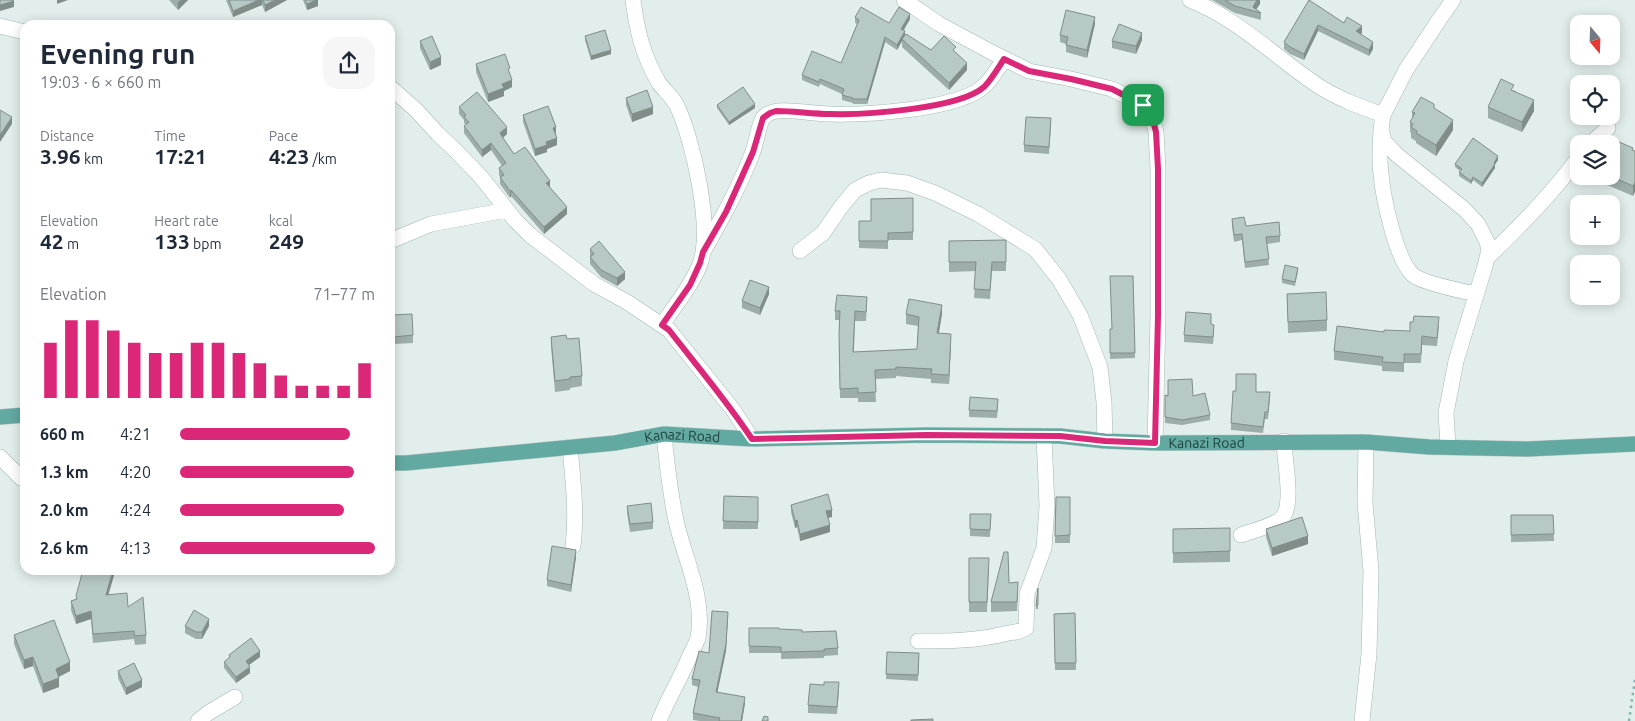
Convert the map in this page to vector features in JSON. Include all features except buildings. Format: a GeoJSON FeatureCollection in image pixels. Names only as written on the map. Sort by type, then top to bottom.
{"type":"FeatureCollection","features":[{"type":"Feature","properties":{"kind":"main road"},"geometry":{"type":"LineString","coordinates":[[0,417],[20,415]]}},
{"type":"Feature","properties":{"kind":"main road","name":"Kanazi Road"},"geometry":{"type":"LineString","coordinates":[[395,463],[615,443],[664,434],[752,439],[927,435],[1060,436],[1105,441],[1155,443],[1366,442],[1448,448],[1528,449],[1635,444]]}},
{"type":"Feature","properties":{"kind":"street"},"geometry":{"type":"LineString","coordinates":[[633,0],[644,54],[660,84],[675,103],[690,142],[702,201],[704,240],[700,263],[690,285],[662,325]]}},
{"type":"Feature","properties":{"kind":"street"},"geometry":{"type":"LineString","coordinates":[[904,0],[939,24],[1029,71],[1112,89],[1143,105],[1152,117],[1156,132],[1158,169],[1158,316],[1155,443]]}},
{"type":"Feature","properties":{"kind":"street"},"geometry":{"type":"LineString","coordinates":[[1190,0],[1234,23],[1321,87],[1358,106],[1382,122],[1384,140],[1397,155],[1464,209],[1478,224],[1489,250],[1456,361],[1446,413],[1448,448]]}},
{"type":"Feature","properties":{"kind":"street"},"geometry":{"type":"LineString","coordinates":[[1453,0],[1406,70],[1382,122],[1380,173],[1398,250],[1414,276],[1442,287],[1476,294]]}},
{"type":"Feature","properties":{"kind":"street"},"geometry":{"type":"LineString","coordinates":[[0,26],[20,31]]}},
{"type":"Feature","properties":{"kind":"street"},"geometry":{"type":"LineString","coordinates":[[703,252],[726,212],[741,180],[753,152],[763,118],[770,113],[782,111],[829,114],[881,112],[952,102],[971,95],[984,87],[1004,59]]}},
{"type":"Feature","properties":{"kind":"street"},"geometry":{"type":"LineString","coordinates":[[395,91],[416,110],[481,177],[530,236],[594,284],[627,302],[669,330],[734,411],[752,439]]}},
{"type":"Feature","properties":{"kind":"street"},"geometry":{"type":"LineString","coordinates":[[1600,135],[1608,128]]}},
{"type":"Feature","properties":{"kind":"street"},"geometry":{"type":"LineString","coordinates":[[1487,258],[1537,208],[1570,169]]}},
{"type":"Feature","properties":{"kind":"street"},"geometry":{"type":"LineString","coordinates":[[800,251],[823,233],[841,207],[856,190],[881,180],[907,183],[935,193],[978,214],[1028,244],[1035,249],[1059,279],[1080,315],[1090,340],[1100,367],[1104,402],[1105,441]]}},
{"type":"Feature","properties":{"kind":"street"},"geometry":{"type":"LineString","coordinates":[[395,239],[431,224],[507,210]]}},
{"type":"Feature","properties":{"kind":"street"},"geometry":{"type":"LineString","coordinates":[[659,721],[698,638],[699,613],[696,588],[677,525],[669,483],[664,434]]}},
{"type":"Feature","properties":{"kind":"street"},"geometry":{"type":"LineString","coordinates":[[918,641],[962,641],[989,638],[1007,633],[1017,633],[1026,628],[1027,594],[1044,548],[1047,506],[1044,436]]}},
{"type":"Feature","properties":{"kind":"street"},"geometry":{"type":"LineString","coordinates":[[1241,535],[1281,520],[1285,514],[1288,504],[1288,490],[1284,441]]}},
{"type":"Feature","properties":{"kind":"street"},"geometry":{"type":"LineString","coordinates":[[1362,721],[1369,654],[1371,588],[1365,503],[1366,442]]}},
{"type":"Feature","properties":{"kind":"street"},"geometry":{"type":"LineString","coordinates":[[570,447],[576,526],[573,546]]}},
{"type":"Feature","properties":{"kind":"street"},"geometry":{"type":"LineString","coordinates":[[0,457],[20,477]]}},
{"type":"Feature","properties":{"kind":"street"},"geometry":{"type":"LineString","coordinates":[[198,721],[235,697]]}},
{"type":"Feature","properties":{"kind":"path"},"geometry":{"type":"LineString","coordinates":[[1629,721],[1635,679]]}},
{"type":"Feature","properties":{"kind":"route"},"geometry":{"type":"LineString","coordinates":[[1004,59],[1029,71],[1112,89],[1143,105],[1152,117],[1156,132],[1158,169],[1158,316],[1155,443],[1105,441],[1060,436],[927,435],[752,439],[734,411],[669,330],[662,325],[690,285],[703,252],[726,212],[741,180],[753,152],[763,118],[770,113],[788,111],[856,114],[952,102],[971,95],[984,87],[1004,59]]}}]}
